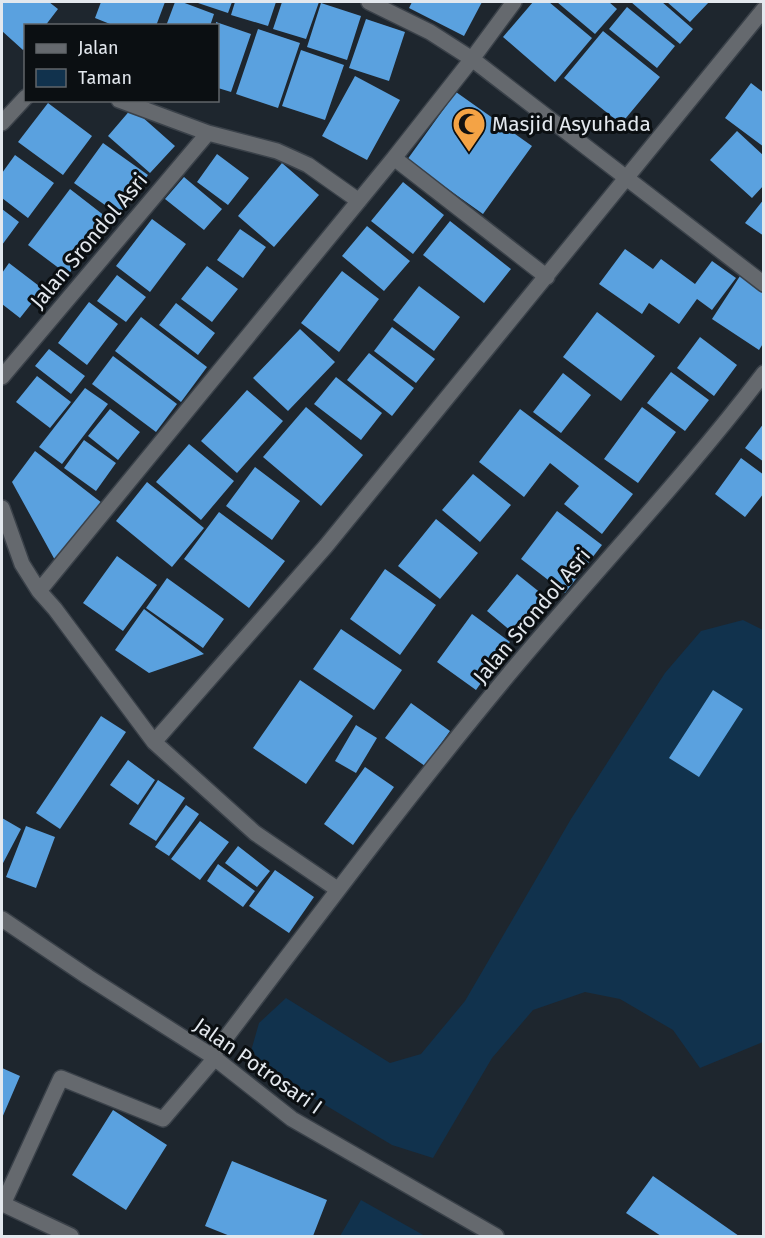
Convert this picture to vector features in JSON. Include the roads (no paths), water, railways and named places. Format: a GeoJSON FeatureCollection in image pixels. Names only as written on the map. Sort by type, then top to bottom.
{"type":"FeatureCollection","features":[{"type":"Feature","properties":{"kind":"street"},"geometry":{"type":"LineString","coordinates":[[369,2],[430,32],[472,59],[764,284]]}},
{"type":"Feature","properties":{"kind":"street"},"geometry":{"type":"LineString","coordinates":[[39,591],[394,158],[514,2]]}},
{"type":"Feature","properties":{"kind":"street"},"geometry":{"type":"LineString","coordinates":[[154,742],[326,546],[764,9]]}},
{"type":"Feature","properties":{"kind":"street"},"geometry":{"type":"LineString","coordinates":[[2,123],[24,99]]}},
{"type":"Feature","properties":{"kind":"street"},"geometry":{"type":"LineString","coordinates":[[124,102],[208,133],[277,151],[308,165],[359,201]]}},
{"type":"Feature","properties":{"kind":"street","name":"Jalan Srondol Asri"},"geometry":{"type":"LineString","coordinates":[[2,377],[208,133]]}},
{"type":"Feature","properties":{"kind":"street"},"geometry":{"type":"LineString","coordinates":[[394,158],[547,277]]}},
{"type":"Feature","properties":{"kind":"street","name":"Jalan Srondol Asri"},"geometry":{"type":"LineString","coordinates":[[2,1204],[61,1078],[163,1119],[213,1057],[337,889],[509,674],[719,432],[764,373]]}},
{"type":"Feature","properties":{"kind":"street"},"geometry":{"type":"LineString","coordinates":[[2,508],[22,564],[39,591],[55,609],[154,742],[255,833],[337,889]]}},
{"type":"Feature","properties":{"kind":"street","name":"Jalan Potrosari I"},"geometry":{"type":"LineString","coordinates":[[2,919],[213,1057],[292,1119],[496,1236]]}},
{"type":"Feature","properties":{"kind":"street"},"geometry":{"type":"LineString","coordinates":[[2,1204],[71,1236]]}},
{"type":"Feature","properties":{"kind":"place","name":"Masjid Asyuhada"},"geometry":{"type":"Point","coordinates":[469,153]}}]}
